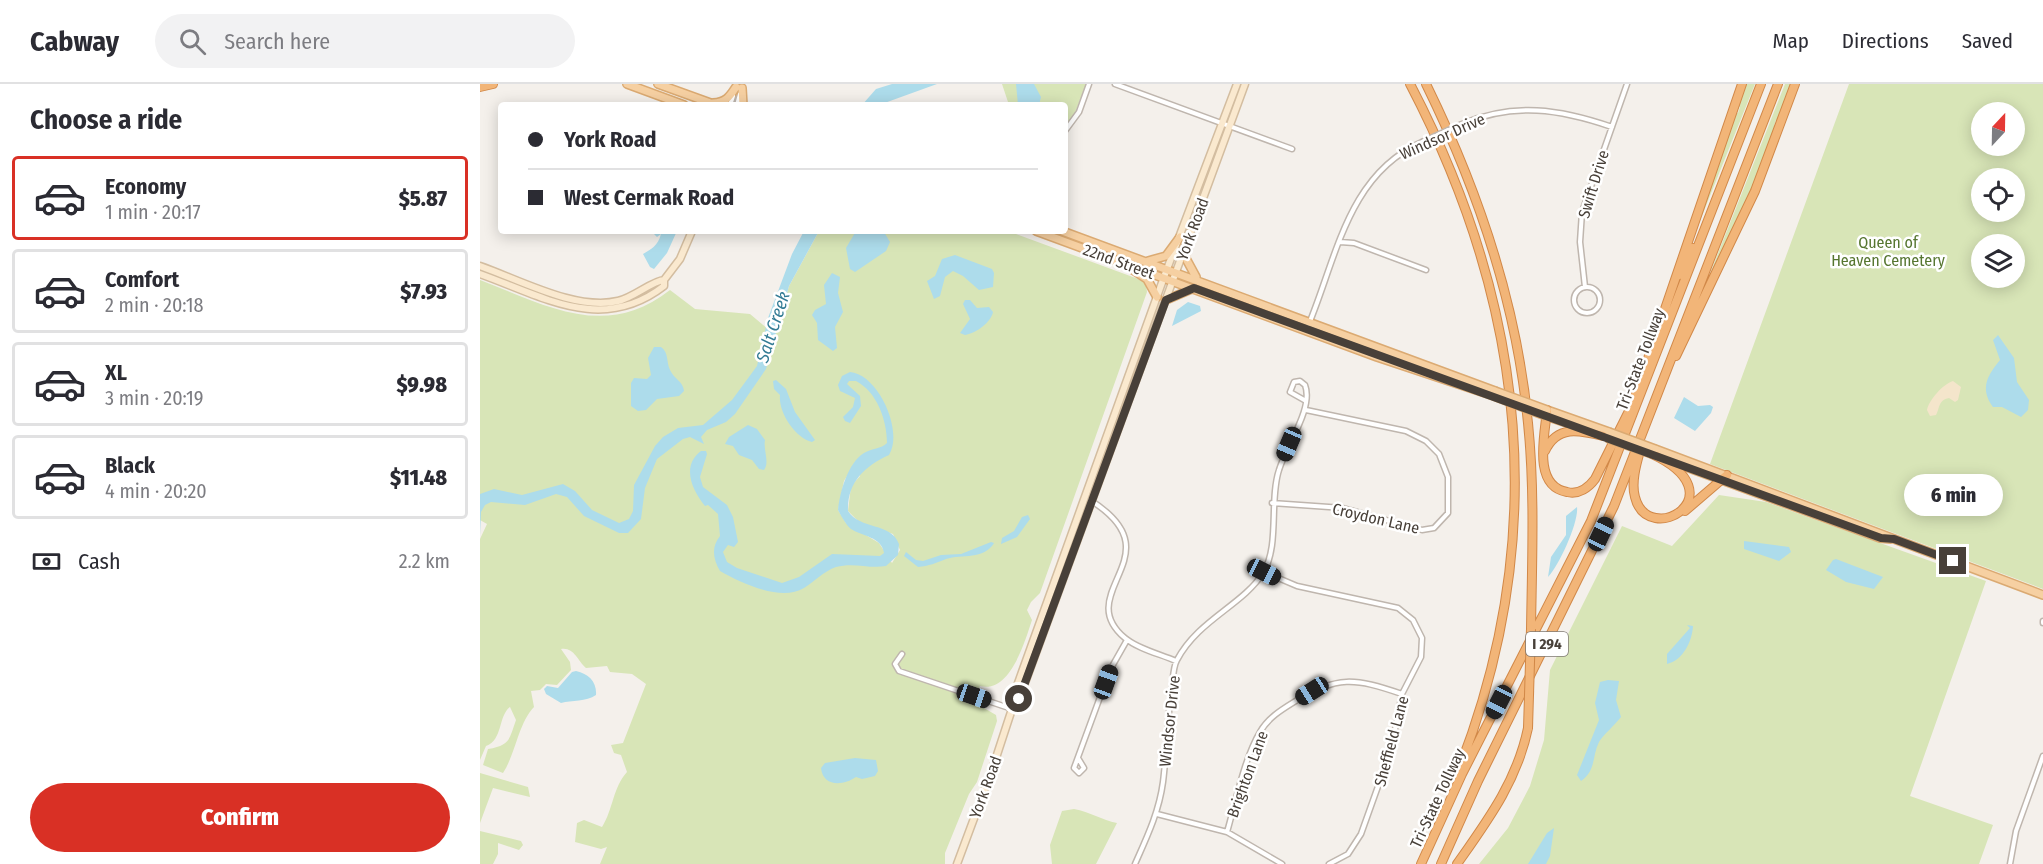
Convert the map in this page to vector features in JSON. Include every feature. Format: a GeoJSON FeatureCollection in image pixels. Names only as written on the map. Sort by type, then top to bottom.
{"type":"FeatureCollection","features":[{"type":"Feature","properties":{"kind":"highway"},"geometry":{"type":"LineString","coordinates":[[480,87],[492,84]]}},
{"type":"Feature","properties":{"kind":"highway"},"geometry":{"type":"LineString","coordinates":[[1410,84],[1456,186],[1486,278],[1506,366],[1516,465],[1513,558],[1500,640],[1480,710],[1434,832]]}},
{"type":"Feature","properties":{"kind":"highway"},"geometry":{"type":"LineString","coordinates":[[1426,84],[1456,147],[1481,213],[1499,274],[1517,349],[1530,450],[1531,629],[1528,728],[1518,765],[1506,792],[1457,864]]}},
{"type":"Feature","properties":{"kind":"highway"},"geometry":{"type":"LineString","coordinates":[[1611,470],[1664,305],[1742,84]]}},
{"type":"Feature","properties":{"kind":"highway","name":"Tri-State Tollway"},"geometry":{"type":"LineString","coordinates":[[1421,864],[1434,832],[1580,545],[1761,84]]}},
{"type":"Feature","properties":{"kind":"highway","name":"Tri-State Tollway"},"geometry":{"type":"LineString","coordinates":[[1441,864],[1478,781],[1603,530],[1778,84]]}},
{"type":"Feature","properties":{"kind":"highway"},"geometry":{"type":"LineString","coordinates":[[1658,393],[1755,191],[1795,84]]}},
{"type":"Feature","properties":{"kind":"highway"},"geometry":{"type":"LineString","coordinates":[[1664,305],[1704,232]]}},
{"type":"Feature","properties":{"kind":"highway"},"geometry":{"type":"LineString","coordinates":[[1546,413],[1544,456],[1546,474],[1553,485],[1567,492],[1585,489],[1599,472],[1630,409]]}},
{"type":"Feature","properties":{"kind":"highway"},"geometry":{"type":"LineString","coordinates":[[1647,422],[1635,474],[1635,499],[1643,511],[1651,516],[1667,519],[1676,516],[1726,478]]}},
{"type":"Feature","properties":{"kind":"highway"},"geometry":{"type":"LineString","coordinates":[[1544,456],[1552,439],[1561,432],[1578,431],[1607,435]]}},
{"type":"Feature","properties":{"kind":"highway"},"geometry":{"type":"LineString","coordinates":[[1654,452],[1681,470],[1689,485],[1687,502],[1676,516]]}},
{"type":"Feature","properties":{"kind":"main road"},"geometry":{"type":"LineString","coordinates":[[627,84],[676,102]]}},
{"type":"Feature","properties":{"kind":"main road"},"geometry":{"type":"LineString","coordinates":[[658,84],[708,102]]}},
{"type":"Feature","properties":{"kind":"main road","name":"York Road"},"geometry":{"type":"LineString","coordinates":[[1012,709],[1019,699],[1183,253],[1237,84]]}},
{"type":"Feature","properties":{"kind":"main road","name":"York Road"},"geometry":{"type":"LineString","coordinates":[[957,864],[1012,709],[1013,697],[1164,277],[1226,124],[1245,84]]}},
{"type":"Feature","properties":{"kind":"main road"},"geometry":{"type":"LineString","coordinates":[[722,102],[740,86]]}},
{"type":"Feature","properties":{"kind":"main road"},"geometry":{"type":"LineString","coordinates":[[740,86],[743,102]]}},
{"type":"Feature","properties":{"kind":"main road","name":"22nd Street"},"geometry":{"type":"LineString","coordinates":[[1068,233],[1198,279],[1495,394],[1726,478],[1881,538],[1894,539],[2043,595]]}},
{"type":"Feature","properties":{"kind":"main road"},"geometry":{"type":"LineString","coordinates":[[480,266],[568,298],[593,303],[625,299],[664,280],[677,266],[691,234]]}},
{"type":"Feature","properties":{"kind":"main road","name":"22nd Street"},"geometry":{"type":"LineString","coordinates":[[1044,234],[1306,330],[1495,394]]}},
{"type":"Feature","properties":{"kind":"main road"},"geometry":{"type":"LineString","coordinates":[[1139,260],[1162,258],[1171,252],[1180,237]]}},
{"type":"Feature","properties":{"kind":"main road"},"geometry":{"type":"LineString","coordinates":[[1183,253],[1198,279]]}},
{"type":"Feature","properties":{"kind":"main road"},"geometry":{"type":"LineString","coordinates":[[1121,262],[1147,279],[1157,297]]}},
{"type":"Feature","properties":{"kind":"main road"},"geometry":{"type":"LineString","coordinates":[[480,274],[568,306],[596,311],[621,309],[634,305],[664,286],[664,280]]}},
{"type":"Feature","properties":{"kind":"main road"},"geometry":{"type":"LineString","coordinates":[[1166,300],[1194,288]]}},
{"type":"Feature","properties":{"kind":"street"},"geometry":{"type":"LineString","coordinates":[[1068,127],[1079,112],[1089,84]]}},
{"type":"Feature","properties":{"kind":"street"},"geometry":{"type":"LineString","coordinates":[[1115,84],[1292,149]]}},
{"type":"Feature","properties":{"kind":"street","name":"Swift Drive"},"geometry":{"type":"LineString","coordinates":[[1585,287],[1580,242],[1582,212],[1628,84]]}},
{"type":"Feature","properties":{"kind":"street"},"geometry":{"type":"LineString","coordinates":[[732,102],[740,86]]}},
{"type":"Feature","properties":{"kind":"street"},"geometry":{"type":"LineString","coordinates":[[737,102],[740,86]]}},
{"type":"Feature","properties":{"kind":"street","name":"Windsor Drive"},"geometry":{"type":"LineString","coordinates":[[1306,330],[1356,202],[1373,176],[1396,156],[1462,124],[1499,112],[1532,109],[1572,114],[1612,127]]}},
{"type":"Feature","properties":{"kind":"street"},"geometry":{"type":"LineString","coordinates":[[1340,242],[1354,243],[1426,270]]}},
{"type":"Feature","properties":{"kind":"street","name":"Swift Drive"},"geometry":{"type":"LineString","coordinates":[[1585,287],[1596,291],[1599,298],[1596,309],[1588,313],[1580,311],[1574,303],[1576,293],[1585,287]]}},
{"type":"Feature","properties":{"kind":"street"},"geometry":{"type":"LineString","coordinates":[[1264,572],[1270,549],[1272,503],[1282,460],[1306,410],[1306,401],[1305,385],[1300,381],[1294,382],[1290,392],[1306,401]]}},
{"type":"Feature","properties":{"kind":"street","name":"Croydon Lane"},"geometry":{"type":"LineString","coordinates":[[1272,503],[1343,508],[1422,530],[1434,528],[1448,513],[1450,491],[1445,469],[1439,454],[1426,441],[1406,431],[1306,410]]}},
{"type":"Feature","properties":{"kind":"street"},"geometry":{"type":"LineString","coordinates":[[1085,496],[1115,517],[1127,542],[1127,559],[1111,591],[1108,605],[1111,621],[1127,640],[1176,661]]}},
{"type":"Feature","properties":{"kind":"street","name":"Windsor Drive"},"geometry":{"type":"LineString","coordinates":[[1135,864],[1157,814],[1163,780],[1166,725],[1176,661],[1201,628],[1249,588],[1264,572]]}},
{"type":"Feature","properties":{"kind":"street","name":"Sheffield Lane"},"geometry":{"type":"LineString","coordinates":[[1264,572],[1288,583],[1395,607],[1410,616],[1420,629],[1423,647],[1402,694],[1391,750],[1359,840],[1348,854],[1329,864]]}},
{"type":"Feature","properties":{"kind":"street"},"geometry":{"type":"LineString","coordinates":[[1078,758],[1110,670],[1127,640]]}},
{"type":"Feature","properties":{"kind":"street"},"geometry":{"type":"LineString","coordinates":[[902,654],[895,664],[903,673],[1012,709]]}},
{"type":"Feature","properties":{"kind":"street","name":"Brighton Lane"},"geometry":{"type":"LineString","coordinates":[[1227,832],[1257,737],[1272,717],[1322,686],[1340,681],[1366,682],[1402,694]]}},
{"type":"Feature","properties":{"kind":"street"},"geometry":{"type":"LineString","coordinates":[[2012,863],[2017,827],[2043,756]]}},
{"type":"Feature","properties":{"kind":"street"},"geometry":{"type":"LineString","coordinates":[[1157,814],[1227,832],[1282,864]]}},
{"type":"Feature","properties":{"kind":"green space"},"geometry":{"type":"Polygon","coordinates":[[[1002,84],[1086,84],[1075,113],[1068,123],[1068,102],[1008,102],[1002,84]]]}},
{"type":"Feature","properties":{"kind":"green space"},"geometry":{"type":"Polygon","coordinates":[[[1746,84],[1755,84],[1685,258],[1735,112],[1738,113],[1740,107],[1737,106],[1746,84]]]}},
{"type":"Feature","properties":{"kind":"green space"},"geometry":{"type":"Polygon","coordinates":[[[1785,84],[1791,84],[1779,121],[1776,120],[1774,126],[1777,128],[1746,205],[1700,299],[1785,84]]]}},
{"type":"Feature","properties":{"kind":"green space","name":"Queen of Heaven Cemetery"},"geometry":{"type":"Polygon","coordinates":[[[1849,84],[2043,84],[2043,589],[1710,464],[1849,84]]]}},
{"type":"Feature","properties":{"kind":"green space"},"geometry":{"type":"Polygon","coordinates":[[[817,234],[1016,234],[1141,280],[1146,284],[1147,292],[1040,593],[1027,610],[1032,620],[1020,652],[1008,674],[1000,682],[991,686],[980,686],[974,699],[985,704],[984,708],[996,715],[997,721],[977,782],[969,794],[945,853],[945,864],[600,864],[607,847],[601,849],[575,842],[577,823],[584,820],[602,827],[606,820],[622,778],[627,772],[621,755],[614,753],[611,745],[623,743],[646,684],[632,674],[610,672],[607,666],[586,668],[572,652],[561,649],[570,662],[571,670],[557,685],[546,684],[540,690],[531,691],[534,707],[524,722],[503,773],[483,765],[488,749],[501,746],[510,737],[516,720],[510,707],[506,711],[495,739],[486,746],[480,760],[480,539],[487,524],[480,520],[480,280],[552,308],[599,316],[622,313],[646,305],[670,290],[695,309],[750,314],[775,335],[789,286],[817,234]],[[852,468],[844,481],[838,510],[846,523],[879,543],[892,563],[900,550],[893,534],[859,522],[848,511],[851,486],[860,476],[852,468]]]}},
{"type":"Feature","properties":{"kind":"green space"},"geometry":{"type":"Polygon","coordinates":[[[1719,495],[1766,502],[1986,581],[1910,796],[1993,825],[1979,864],[1479,864],[1508,828],[1530,786],[1544,740],[1550,670],[1622,526],[1672,546],[1719,495]]]}},
{"type":"Feature","properties":{"kind":"green space"},"geometry":{"type":"Polygon","coordinates":[[[480,773],[528,787],[530,797],[493,788],[480,823],[480,773]]]}},
{"type":"Feature","properties":{"kind":"green space"},"geometry":{"type":"Polygon","coordinates":[[[1074,809],[1117,823],[1096,864],[1052,864],[1050,845],[1062,811],[1074,809]]]}},
{"type":"Feature","properties":{"kind":"green space"},"geometry":{"type":"Polygon","coordinates":[[[480,831],[521,841],[523,845],[519,850],[498,843],[498,854],[493,864],[480,864],[480,831]]]}},
{"type":"Feature","properties":{"kind":"sand"},"geometry":{"type":"Polygon","coordinates":[[[1953,381],[1961,387],[1958,400],[1955,402],[1949,398],[1945,399],[1941,402],[1936,415],[1930,416],[1927,410],[1933,397],[1953,381]]]}},
{"type":"Feature","properties":{"kind":"water"},"geometry":{"type":"Polygon","coordinates":[[[892,84],[937,84],[887,102],[865,102],[876,89],[892,84]]]}},
{"type":"Feature","properties":{"kind":"water"},"geometry":{"type":"Polygon","coordinates":[[[1016,84],[1034,84],[1041,97],[1040,102],[1018,102],[1016,84]]]}},
{"type":"Feature","properties":{"kind":"water"},"geometry":{"type":"Polygon","coordinates":[[[661,234],[676,234],[667,253],[654,269],[650,267],[643,254],[654,247],[661,234]]]}},
{"type":"Feature","properties":{"kind":"water","name":"Salt Creek"},"geometry":{"type":"Polygon","coordinates":[[[802,234],[817,234],[789,286],[766,369],[735,414],[726,422],[707,430],[701,437],[704,444],[690,437],[683,439],[657,459],[645,488],[641,519],[628,533],[619,533],[584,516],[567,497],[556,494],[525,505],[491,502],[485,505],[481,512],[480,535],[480,494],[494,489],[522,495],[563,484],[575,491],[592,510],[619,523],[629,519],[633,511],[634,485],[655,446],[663,437],[678,428],[703,425],[732,400],[757,366],[768,318],[792,254],[802,234]]]}},
{"type":"Feature","properties":{"kind":"water"},"geometry":{"type":"Polygon","coordinates":[[[854,234],[885,234],[890,242],[886,251],[855,272],[850,269],[846,248],[854,234]]]}},
{"type":"Feature","properties":{"kind":"water"},"geometry":{"type":"Polygon","coordinates":[[[955,255],[992,269],[993,287],[979,290],[963,276],[953,271],[945,277],[940,296],[934,299],[927,281],[935,276],[942,259],[955,255]]]}},
{"type":"Feature","properties":{"kind":"water"},"geometry":{"type":"Polygon","coordinates":[[[832,273],[840,277],[838,293],[843,312],[835,327],[837,348],[833,351],[818,340],[817,323],[812,315],[815,310],[826,304],[824,285],[832,273]]]}},
{"type":"Feature","properties":{"kind":"water"},"geometry":{"type":"Polygon","coordinates":[[[965,300],[970,300],[977,308],[989,307],[993,312],[983,326],[965,335],[960,333],[970,319],[963,304],[965,300]]]}},
{"type":"Feature","properties":{"kind":"water"},"geometry":{"type":"Polygon","coordinates":[[[1188,302],[1200,306],[1201,311],[1172,326],[1177,310],[1188,302]]]}},
{"type":"Feature","properties":{"kind":"water"},"geometry":{"type":"Polygon","coordinates":[[[1998,335],[2014,358],[2017,382],[2029,400],[2028,410],[2021,417],[2002,407],[1993,407],[1986,394],[1989,376],[2000,360],[1993,340],[1998,335]]]}},
{"type":"Feature","properties":{"kind":"water"},"geometry":{"type":"Polygon","coordinates":[[[654,347],[664,349],[670,370],[684,391],[679,396],[657,399],[646,410],[638,411],[631,406],[631,383],[634,378],[647,379],[651,375],[648,358],[654,347]]]}},
{"type":"Feature","properties":{"kind":"water"},"geometry":{"type":"Polygon","coordinates":[[[850,372],[870,382],[879,393],[891,419],[893,445],[889,455],[872,464],[854,483],[848,501],[848,511],[860,521],[883,529],[895,537],[899,544],[898,555],[886,566],[836,567],[804,588],[784,593],[761,589],[720,571],[714,553],[715,544],[720,536],[718,514],[708,505],[705,506],[696,493],[691,478],[691,464],[701,451],[706,451],[707,454],[700,477],[703,487],[727,505],[733,517],[738,542],[734,547],[728,545],[723,552],[727,562],[737,568],[782,583],[799,577],[832,554],[880,556],[884,553],[880,543],[876,540],[851,529],[838,510],[843,486],[853,463],[864,453],[887,443],[883,416],[875,399],[856,381],[849,381],[847,384],[860,396],[861,406],[850,423],[845,421],[843,417],[853,407],[855,398],[840,391],[838,385],[842,376],[850,372]]]}},
{"type":"Feature","properties":{"kind":"water"},"geometry":{"type":"Polygon","coordinates":[[[776,380],[786,389],[795,412],[815,440],[812,442],[806,440],[789,423],[782,409],[780,395],[774,389],[773,381],[776,380]]]}},
{"type":"Feature","properties":{"kind":"water"},"geometry":{"type":"Polygon","coordinates":[[[1684,397],[1698,406],[1713,407],[1711,413],[1695,431],[1674,418],[1684,397]]]}},
{"type":"Feature","properties":{"kind":"water"},"geometry":{"type":"Polygon","coordinates":[[[748,425],[757,429],[765,440],[766,467],[764,470],[759,469],[752,460],[739,455],[733,446],[725,444],[729,437],[748,425]]]}},
{"type":"Feature","properties":{"kind":"water"},"geometry":{"type":"Polygon","coordinates":[[[1577,507],[1575,523],[1567,544],[1548,577],[1551,557],[1566,535],[1566,516],[1577,507]]]}},
{"type":"Feature","properties":{"kind":"water"},"geometry":{"type":"Polygon","coordinates":[[[1028,515],[1030,519],[1017,537],[1001,544],[1002,538],[1014,531],[1022,517],[1028,515]]]}},
{"type":"Feature","properties":{"kind":"water"},"geometry":{"type":"Polygon","coordinates":[[[1744,541],[1789,547],[1791,552],[1779,561],[1744,549],[1744,541]]]}},
{"type":"Feature","properties":{"kind":"water"},"geometry":{"type":"Polygon","coordinates":[[[991,542],[994,543],[985,552],[946,559],[922,567],[918,567],[904,556],[906,552],[916,560],[923,561],[941,555],[961,554],[991,542]]]}},
{"type":"Feature","properties":{"kind":"water"},"geometry":{"type":"Polygon","coordinates":[[[1836,559],[1883,577],[1874,589],[1846,582],[1826,570],[1836,559]]]}},
{"type":"Feature","properties":{"kind":"water"},"geometry":{"type":"Polygon","coordinates":[[[1687,625],[1693,626],[1689,644],[1678,659],[1667,664],[1667,654],[1690,628],[1687,625]]]}},
{"type":"Feature","properties":{"kind":"water"},"geometry":{"type":"Polygon","coordinates":[[[576,671],[591,679],[596,695],[583,700],[561,703],[546,694],[544,689],[547,686],[558,688],[572,672],[576,671]]]}},
{"type":"Feature","properties":{"kind":"water"},"geometry":{"type":"Polygon","coordinates":[[[1619,681],[1616,700],[1621,717],[1599,742],[1589,773],[1581,781],[1577,775],[1599,720],[1595,703],[1600,682],[1619,681]]]}},
{"type":"Feature","properties":{"kind":"water"},"geometry":{"type":"Polygon","coordinates":[[[855,758],[876,760],[878,771],[875,776],[862,779],[856,777],[840,783],[825,779],[821,768],[825,763],[855,758]]]}},
{"type":"Feature","properties":{"kind":"water"},"geometry":{"type":"Polygon","coordinates":[[[1554,828],[1550,856],[1546,864],[1528,864],[1547,833],[1554,828]]]}},
{"type":"Feature","properties":{"kind":"route"},"geometry":{"type":"LineString","coordinates":[[1019,699],[1166,300],[1179,292],[1194,288],[1377,357],[1482,392],[1881,538],[1894,539],[1953,561]]}}]}
